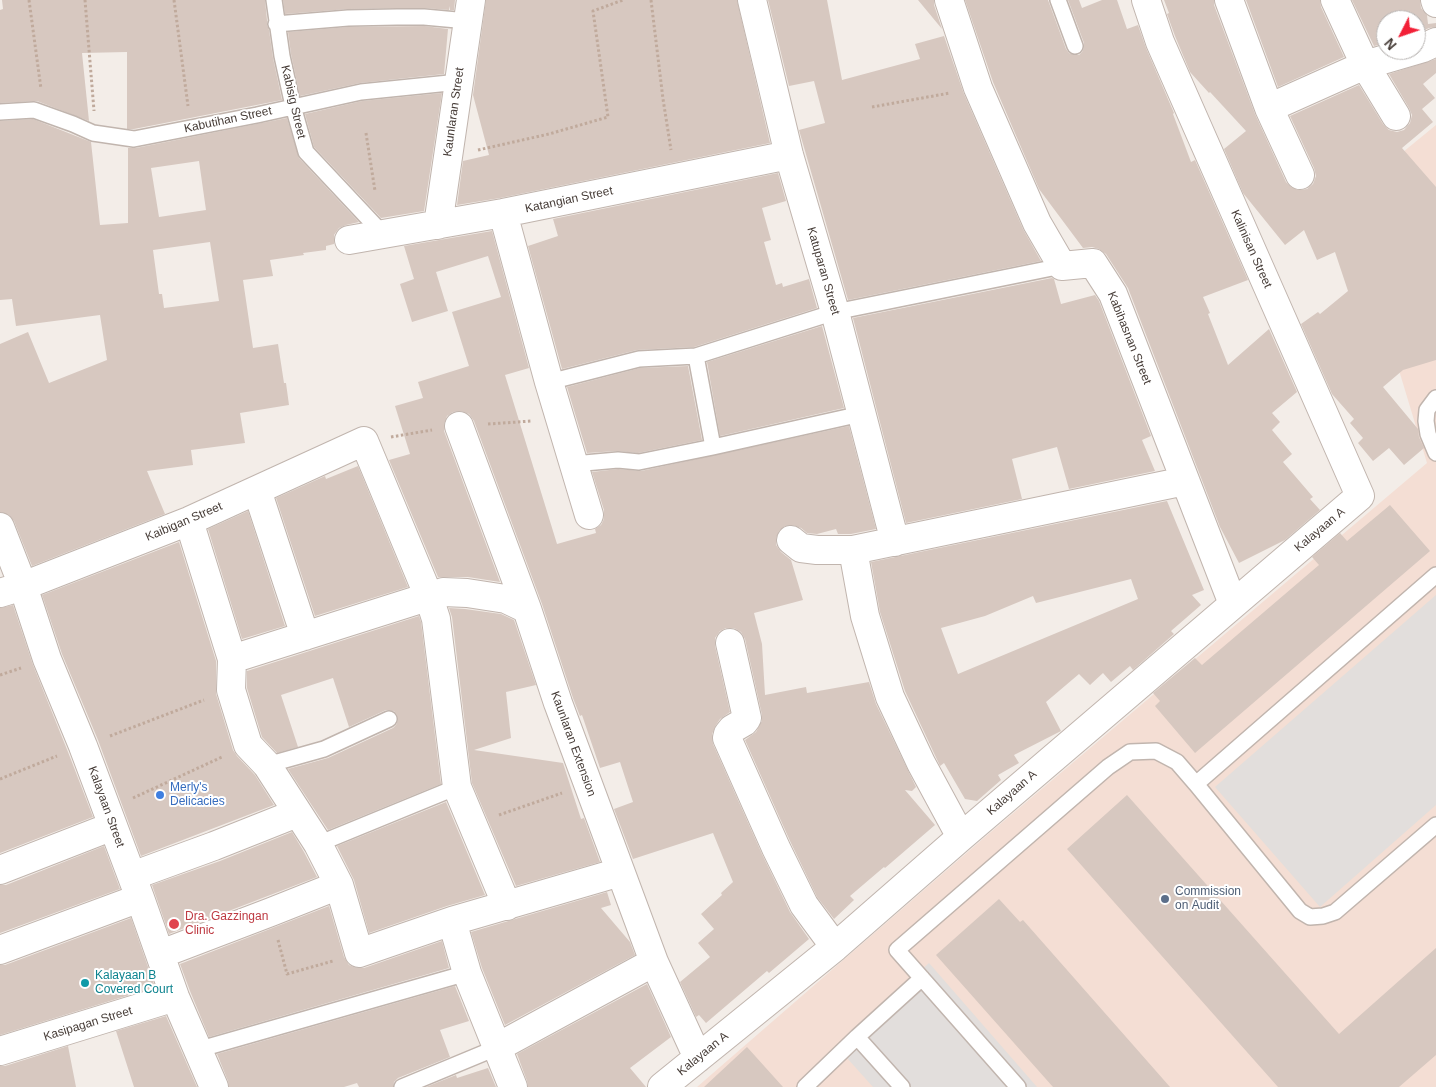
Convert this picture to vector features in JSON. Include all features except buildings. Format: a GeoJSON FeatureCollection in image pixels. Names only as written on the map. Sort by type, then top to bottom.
{"type":"FeatureCollection","features":[{"type":"Feature","properties":{"kind":"street","name":"Katuparan Street"},"geometry":{"type":"LineString","coordinates":[[752,0],[789,155],[834,312],[895,542]]}},
{"type":"Feature","properties":{"kind":"street"},"geometry":{"type":"LineString","coordinates":[[949,0],[978,88],[1037,223],[1062,266]]}},
{"type":"Feature","properties":{"kind":"street","name":"Kalinisan Street"},"geometry":{"type":"LineString","coordinates":[[1146,0],[1160,42],[1360,496]]}},
{"type":"Feature","properties":{"kind":"street"},"geometry":{"type":"LineString","coordinates":[[1229,0],[1270,108],[1300,176]]}},
{"type":"Feature","properties":{"kind":"street"},"geometry":{"type":"LineString","coordinates":[[1335,0],[1365,64],[1396,116]]}},
{"type":"Feature","properties":{"kind":"street","name":"Kaunlaran Street"},"geometry":{"type":"LineString","coordinates":[[438,225],[469,11]]}},
{"type":"Feature","properties":{"kind":"street"},"geometry":{"type":"LineString","coordinates":[[1270,108],[1365,64],[1423,48],[1436,42]]}},
{"type":"Feature","properties":{"kind":"street","name":"Katangian Street"},"geometry":{"type":"LineString","coordinates":[[348,240],[503,214],[789,155]]}},
{"type":"Feature","properties":{"kind":"street"},"geometry":{"type":"LineString","coordinates":[[503,214],[549,382],[589,515]]}},
{"type":"Feature","properties":{"kind":"street","name":"Kabihasnan Street"},"geometry":{"type":"LineString","coordinates":[[1062,266],[1093,262],[1113,294],[1233,604]]}},
{"type":"Feature","properties":{"kind":"street","name":"Kaunlaran Extension"},"geometry":{"type":"LineString","coordinates":[[459,426],[527,609],[558,703],[654,962],[698,1058]]}},
{"type":"Feature","properties":{"kind":"street","name":"Kaibigan Street"},"geometry":{"type":"LineString","coordinates":[[12,589],[189,521],[364,441],[429,597]]}},
{"type":"Feature","properties":{"kind":"street"},"geometry":{"type":"LineString","coordinates":[[791,540],[801,548],[853,550],[1185,482]]}},
{"type":"Feature","properties":{"kind":"street"},"geometry":{"type":"LineString","coordinates":[[257,490],[305,636]]}},
{"type":"Feature","properties":{"kind":"street","name":"Kalayaan A"},"geometry":{"type":"LineString","coordinates":[[662,1087],[835,947],[1360,496]]}},
{"type":"Feature","properties":{"kind":"street"},"geometry":{"type":"LineString","coordinates":[[189,521],[232,659],[231,690],[248,745],[267,765],[318,844],[339,884],[360,953],[452,921],[620,872]]}},
{"type":"Feature","properties":{"kind":"street","name":"Kalayaan Street"},"geometry":{"type":"LineString","coordinates":[[0,527],[12,589],[47,659],[83,746],[176,997],[214,1087]]}},
{"type":"Feature","properties":{"kind":"street"},"geometry":{"type":"LineString","coordinates":[[853,550],[865,616],[890,697],[921,763],[961,837]]}},
{"type":"Feature","properties":{"kind":"street"},"geometry":{"type":"LineString","coordinates":[[232,659],[443,592],[467,593],[506,599],[527,609]]}},
{"type":"Feature","properties":{"kind":"street"},"geometry":{"type":"LineString","coordinates":[[429,597],[436,619],[457,787],[507,906]]}},
{"type":"Feature","properties":{"kind":"street"},"geometry":{"type":"LineString","coordinates":[[730,643],[747,718],[732,729],[727,738],[765,824],[804,905],[835,947]]}},
{"type":"Feature","properties":{"kind":"street"},"geometry":{"type":"LineString","coordinates":[[0,950],[136,887],[214,846],[297,813]]}},
{"type":"Feature","properties":{"kind":"street"},"geometry":{"type":"LineString","coordinates":[[0,870],[110,818]]}},
{"type":"Feature","properties":{"kind":"street"},"geometry":{"type":"LineString","coordinates":[[161,954],[339,884]]}},
{"type":"Feature","properties":{"kind":"street"},"geometry":{"type":"LineString","coordinates":[[452,921],[467,973],[513,1087]]}},
{"type":"Feature","properties":{"kind":"street"},"geometry":{"type":"LineString","coordinates":[[496,1048],[654,962]]}},
{"type":"Feature","properties":{"kind":"street","name":"Kasipagan Street"},"geometry":{"type":"LineString","coordinates":[[0,1051],[176,997]]}},
{"type":"Feature","properties":{"kind":"lane","name":"Kabisig Street"},"geometry":{"type":"LineString","coordinates":[[274,0],[276,24],[293,106],[306,152],[383,234]]}},
{"type":"Feature","properties":{"kind":"lane"},"geometry":{"type":"LineString","coordinates":[[1058,0],[1075,46]]}},
{"type":"Feature","properties":{"kind":"lane"},"geometry":{"type":"LineString","coordinates":[[276,24],[348,18],[424,17],[469,11]]}},
{"type":"Feature","properties":{"kind":"lane","name":"Kabutihan Street"},"geometry":{"type":"LineString","coordinates":[[0,112],[34,110],[96,134],[134,139],[257,115],[360,92],[459,82]]}},
{"type":"Feature","properties":{"kind":"lane"},"geometry":{"type":"LineString","coordinates":[[549,382],[639,359],[696,356],[834,312],[1062,266]]}},
{"type":"Feature","properties":{"kind":"lane"},"geometry":{"type":"LineString","coordinates":[[696,356],[713,447]]}},
{"type":"Feature","properties":{"kind":"lane"},"geometry":{"type":"LineString","coordinates":[[1436,398],[1427,410],[1426,421],[1428,434],[1436,453]]}},
{"type":"Feature","properties":{"kind":"lane"},"geometry":{"type":"LineString","coordinates":[[573,464],[618,460],[639,462],[861,414]]}},
{"type":"Feature","properties":{"kind":"lane"},"geometry":{"type":"LineString","coordinates":[[1196,784],[1436,575]]}},
{"type":"Feature","properties":{"kind":"lane"},"geometry":{"type":"LineString","coordinates":[[267,765],[324,749],[389,719]]}},
{"type":"Feature","properties":{"kind":"lane"},"geometry":{"type":"LineString","coordinates":[[1018,1087],[897,950],[1108,767],[1130,752],[1156,751],[1177,762],[1300,911],[1310,916],[1323,916],[1335,912],[1436,825]]}},
{"type":"Feature","properties":{"kind":"lane"},"geometry":{"type":"LineString","coordinates":[[318,844],[457,787]]}},
{"type":"Feature","properties":{"kind":"lane"},"geometry":{"type":"LineString","coordinates":[[197,1050],[467,973]]}},
{"type":"Feature","properties":{"kind":"lane"},"geometry":{"type":"LineString","coordinates":[[805,1087],[922,978]]}},
{"type":"Feature","properties":{"kind":"lane"},"geometry":{"type":"LineString","coordinates":[[857,1037],[902,1087]]}},
{"type":"Feature","properties":{"kind":"lane"},"geometry":{"type":"LineString","coordinates":[[402,1087],[496,1048]]}},
{"type":"Feature","properties":{"kind":"path"},"geometry":{"type":"LineString","coordinates":[[29,0],[45,114]]}},
{"type":"Feature","properties":{"kind":"path"},"geometry":{"type":"LineString","coordinates":[[85,0],[96,134]]}},
{"type":"Feature","properties":{"kind":"path"},"geometry":{"type":"LineString","coordinates":[[174,0],[192,128]]}},
{"type":"Feature","properties":{"kind":"path"},"geometry":{"type":"LineString","coordinates":[[448,157],[549,134],[608,117],[593,11],[623,0]]}},
{"type":"Feature","properties":{"kind":"path"},"geometry":{"type":"LineString","coordinates":[[651,0],[663,99],[676,178]]}},
{"type":"Feature","properties":{"kind":"path"},"geometry":{"type":"LineString","coordinates":[[872,107],[978,88]]}},
{"type":"Feature","properties":{"kind":"path"},"geometry":{"type":"LineString","coordinates":[[366,133],[383,234]]}},
{"type":"Feature","properties":{"kind":"path"},"geometry":{"type":"LineString","coordinates":[[0,779],[231,690]]}},
{"type":"Feature","properties":{"kind":"path"},"geometry":{"type":"LineString","coordinates":[[110,818],[248,745]]}},
{"type":"Feature","properties":{"kind":"path"},"geometry":{"type":"LineString","coordinates":[[472,824],[588,784]]}},
{"type":"Feature","properties":{"kind":"path"},"geometry":{"type":"LineString","coordinates":[[271,912],[287,974],[360,953]]}},
{"type":"Feature","properties":{"kind":"shaded area","name":"Commission on Audit"},"geometry":{"type":"Polygon","coordinates":[[[1436,125],[1436,1087],[697,1087],[985,837],[1427,463],[1347,198],[1436,125]]]}},
{"type":"Feature","properties":{"kind":"shaded area"},"geometry":{"type":"Polygon","coordinates":[[[1436,595],[1436,805],[1320,907],[1215,787],[1436,595]]]}},
{"type":"Feature","properties":{"kind":"shaded area"},"geometry":{"type":"Polygon","coordinates":[[[929,963],[1037,1087],[873,1087],[838,1048],[929,963]]]}},
{"type":"Feature","properties":{"kind":"place","name":"Merly's Delicacies"},"geometry":{"type":"Point","coordinates":[160,795]}},
{"type":"Feature","properties":{"kind":"place","name":"Commission on Audit"},"geometry":{"type":"Point","coordinates":[1165,899]}},
{"type":"Feature","properties":{"kind":"place","name":"Dra. Gazzingan Clinic"},"geometry":{"type":"Point","coordinates":[174,924]}},
{"type":"Feature","properties":{"kind":"place","name":"Kalayaan B Covered Court"},"geometry":{"type":"Point","coordinates":[85,983]}}]}
